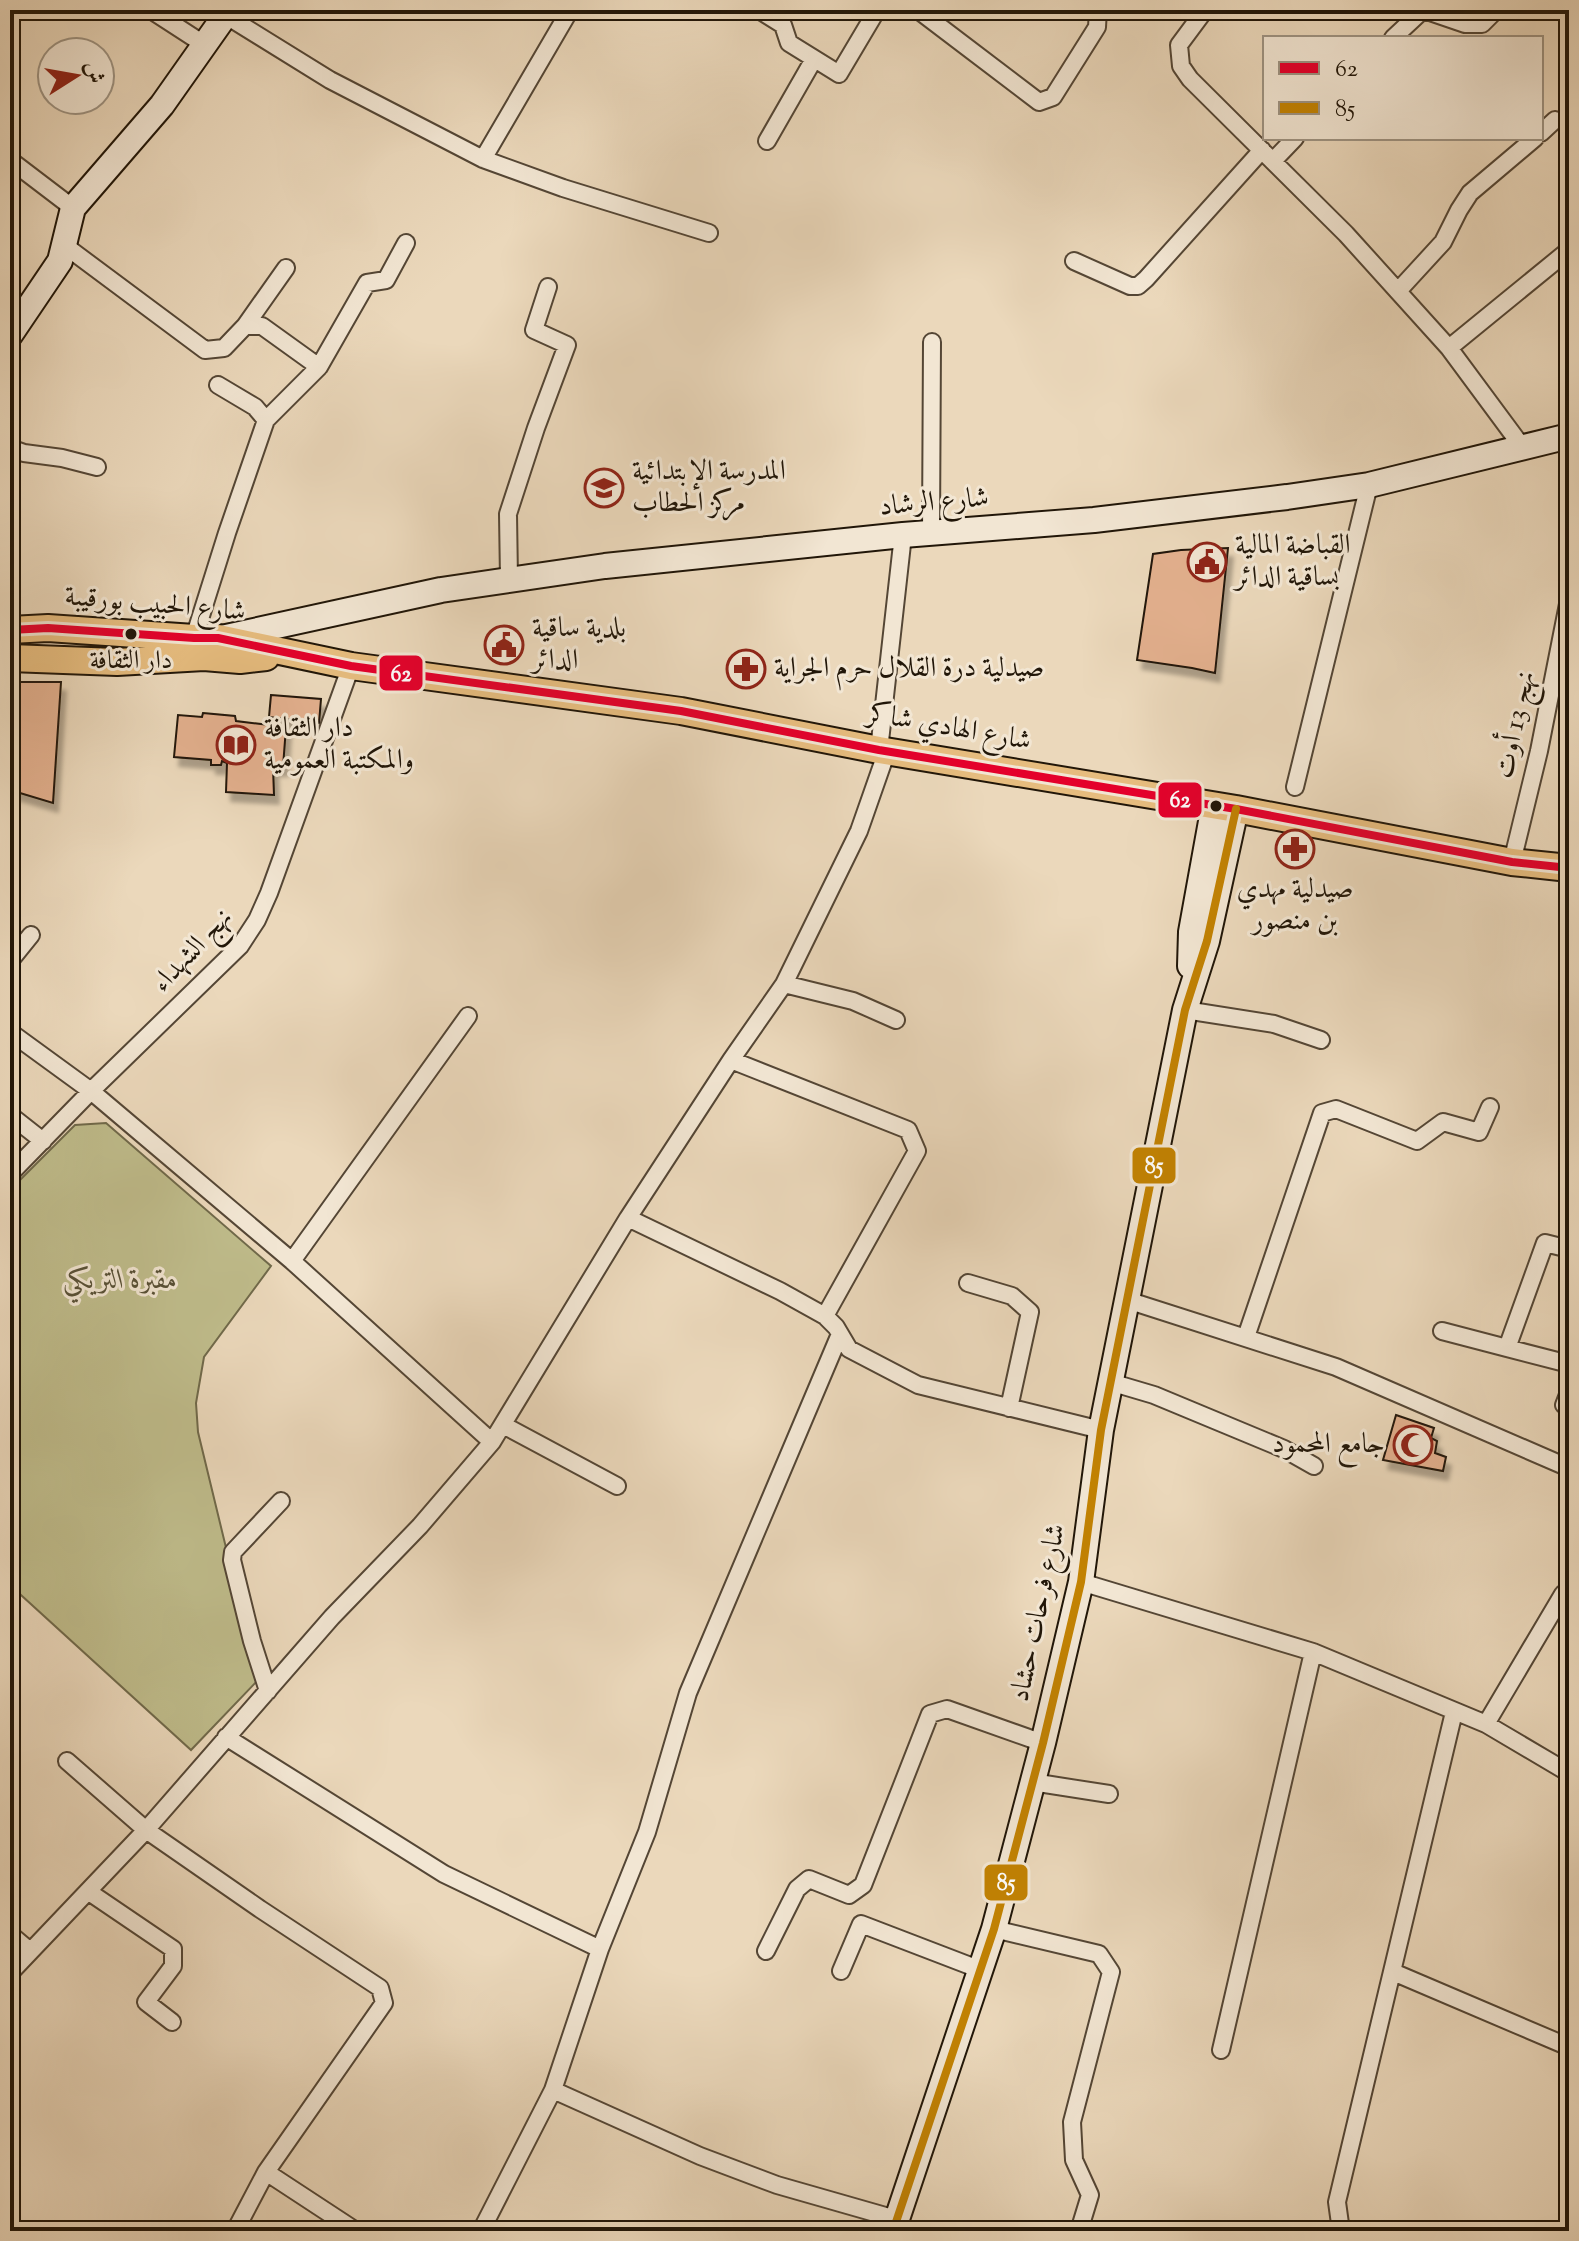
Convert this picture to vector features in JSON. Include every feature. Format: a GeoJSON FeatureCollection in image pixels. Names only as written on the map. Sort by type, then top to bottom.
{"type":"FeatureCollection","features":[{"type":"Feature","properties":{"kind":"main road","name":"شارع الحبيب بورقيبة"},"geometry":{"type":"LineString","coordinates":[[10,630],[48,628],[205,644],[246,652],[293,654],[351,666]]}},
{"type":"Feature","properties":{"kind":"main road","name":"شارع الحبيب بورقيبة"},"geometry":{"type":"LineString","coordinates":[[10,658],[117,662],[205,644]]}},
{"type":"Feature","properties":{"kind":"main road","name":"شارع الهادي شاكر"},"geometry":{"type":"LineString","coordinates":[[351,666],[681,711],[883,750],[1225,807],[1523,864],[1569,868]]}},
{"type":"Feature","properties":{"kind":"main road","name":"شارع الهادي شاكر"},"geometry":{"type":"LineString","coordinates":[[1523,864],[1569,886]]}},
{"type":"Feature","properties":{"kind":"street"},"geometry":{"type":"LineString","coordinates":[[151,10],[205,45]]}},
{"type":"Feature","properties":{"kind":"street"},"geometry":{"type":"LineString","coordinates":[[483,159],[570,10]]}},
{"type":"Feature","properties":{"kind":"street"},"geometry":{"type":"LineString","coordinates":[[759,10],[783,25],[789,43],[839,74],[877,10]]}},
{"type":"Feature","properties":{"kind":"street"},"geometry":{"type":"LineString","coordinates":[[918,10],[1039,102],[1053,97],[1097,27],[1098,10]]}},
{"type":"Feature","properties":{"kind":"street"},"geometry":{"type":"LineString","coordinates":[[1205,10],[1179,45],[1181,66],[1190,79],[1346,234],[1398,291],[1449,348],[1523,448]]}},
{"type":"Feature","properties":{"kind":"street"},"geometry":{"type":"LineString","coordinates":[[1395,36],[1423,10],[1465,24],[1482,24],[1496,10]]}},
{"type":"Feature","properties":{"kind":"street"},"geometry":{"type":"LineString","coordinates":[[10,335],[60,261],[73,208],[162,105],[227,13],[330,80],[483,159],[563,188],[709,233]]}},
{"type":"Feature","properties":{"kind":"street"},"geometry":{"type":"LineString","coordinates":[[767,141],[814,59]]}},
{"type":"Feature","properties":{"kind":"street"},"geometry":{"type":"LineString","coordinates":[[1543,131],[1555,120]]}},
{"type":"Feature","properties":{"kind":"street"},"geometry":{"type":"LineString","coordinates":[[1074,261],[1130,286],[1138,286],[1268,156],[1292,140]]}},
{"type":"Feature","properties":{"kind":"street"},"geometry":{"type":"LineString","coordinates":[[1398,291],[1443,242],[1470,193],[1533,140]]}},
{"type":"Feature","properties":{"kind":"street"},"geometry":{"type":"LineString","coordinates":[[10,160],[73,208]]}},
{"type":"Feature","properties":{"kind":"street"},"geometry":{"type":"LineString","coordinates":[[205,644],[227,533],[266,420],[319,367],[367,283],[386,280],[406,243]]}},
{"type":"Feature","properties":{"kind":"street"},"geometry":{"type":"LineString","coordinates":[[64,245],[205,350],[224,348],[245,326],[286,268]]}},
{"type":"Feature","properties":{"kind":"street"},"geometry":{"type":"LineString","coordinates":[[1449,348],[1569,250]]}},
{"type":"Feature","properties":{"kind":"street"},"geometry":{"type":"LineString","coordinates":[[509,579],[508,514],[567,345],[534,330],[548,287]]}},
{"type":"Feature","properties":{"kind":"street"},"geometry":{"type":"LineString","coordinates":[[245,326],[262,326],[319,367]]}},
{"type":"Feature","properties":{"kind":"street"},"geometry":{"type":"LineString","coordinates":[[931,532],[932,342]]}},
{"type":"Feature","properties":{"kind":"street"},"geometry":{"type":"LineString","coordinates":[[218,385],[255,407],[266,420]]}},
{"type":"Feature","properties":{"kind":"street","name":"شارع الرشاد"},"geometry":{"type":"LineString","coordinates":[[205,644],[441,590],[509,579],[605,566],[931,532],[1094,520],[1287,497],[1369,485],[1569,436]]}},
{"type":"Feature","properties":{"kind":"street"},"geometry":{"type":"LineString","coordinates":[[10,448],[97,467]]}},
{"type":"Feature","properties":{"kind":"street"},"geometry":{"type":"LineString","coordinates":[[1295,787],[1369,485]]}},
{"type":"Feature","properties":{"kind":"street"},"geometry":{"type":"LineString","coordinates":[[10,1973],[146,1830],[332,1617],[420,1526],[492,1442],[628,1218],[784,984],[859,831],[883,750],[903,535]]}},
{"type":"Feature","properties":{"kind":"street","name":"نهج 13 أوت"},"geometry":{"type":"LineString","coordinates":[[1523,864],[1539,751],[1569,599]]}},
{"type":"Feature","properties":{"kind":"street","name":"شارع الرشاد"},"geometry":{"type":"LineString","coordinates":[[246,652],[302,620]]}},
{"type":"Feature","properties":{"kind":"street","name":"نهج الشهداء"},"geometry":{"type":"LineString","coordinates":[[10,1174],[240,946],[257,920],[269,893],[351,666]]}},
{"type":"Feature","properties":{"kind":"street","name":"شارع فرحات حشاد"},"geometry":{"type":"LineString","coordinates":[[894,2225],[994,1929],[1081,1582],[1101,1430],[1187,1001],[1191,932],[1225,807]]}},
{"type":"Feature","properties":{"kind":"street"},"geometry":{"type":"LineString","coordinates":[[10,961],[31,935]]}},
{"type":"Feature","properties":{"kind":"street"},"geometry":{"type":"LineString","coordinates":[[784,984],[853,1001],[896,1020]]}},
{"type":"Feature","properties":{"kind":"street"},"geometry":{"type":"LineString","coordinates":[[1187,1001],[1321,1040]]}},
{"type":"Feature","properties":{"kind":"street"},"geometry":{"type":"LineString","coordinates":[[292,1261],[468,1016]]}},
{"type":"Feature","properties":{"kind":"street"},"geometry":{"type":"LineString","coordinates":[[10,1032],[91,1091],[292,1261],[492,1442]]}},
{"type":"Feature","properties":{"kind":"street"},"geometry":{"type":"LineString","coordinates":[[731,1060],[908,1130],[917,1151],[825,1316]]}},
{"type":"Feature","properties":{"kind":"street"},"geometry":{"type":"LineString","coordinates":[[1246,1337],[1322,1113],[1336,1109],[1417,1141],[1443,1122],[1479,1132],[1490,1107]]}},
{"type":"Feature","properties":{"kind":"street"},"geometry":{"type":"LineString","coordinates":[[10,1115],[43,1141]]}},
{"type":"Feature","properties":{"kind":"street"},"geometry":{"type":"LineString","coordinates":[[628,1218],[825,1316],[836,1327],[849,1349],[918,1385],[1101,1430]]}},
{"type":"Feature","properties":{"kind":"street"},"geometry":{"type":"LineString","coordinates":[[1507,1348],[1545,1243],[1569,1249]]}},
{"type":"Feature","properties":{"kind":"street"},"geometry":{"type":"LineString","coordinates":[[968,1283],[1012,1296],[1030,1312],[1009,1408]]}},
{"type":"Feature","properties":{"kind":"street"},"geometry":{"type":"LineString","coordinates":[[1127,1300],[1336,1367],[1569,1468]]}},
{"type":"Feature","properties":{"kind":"street"},"geometry":{"type":"LineString","coordinates":[[1442,1331],[1569,1364]]}},
{"type":"Feature","properties":{"kind":"street"},"geometry":{"type":"LineString","coordinates":[[481,2231],[553,2090],[600,1949],[647,1832],[688,1693],[840,1334]]}},
{"type":"Feature","properties":{"kind":"street"},"geometry":{"type":"LineString","coordinates":[[1110,1382],[1154,1395],[1284,1449],[1314,1466]]}},
{"type":"Feature","properties":{"kind":"street"},"geometry":{"type":"LineString","coordinates":[[503,1425],[617,1486]]}},
{"type":"Feature","properties":{"kind":"street"},"geometry":{"type":"LineString","coordinates":[[268,1691],[232,1560],[233,1552],[281,1501]]}},
{"type":"Feature","properties":{"kind":"street"},"geometry":{"type":"LineString","coordinates":[[1081,1582],[1313,1652],[1486,1724],[1569,1773]]}},
{"type":"Feature","properties":{"kind":"street"},"geometry":{"type":"LineString","coordinates":[[1486,1724],[1563,1594]]}},
{"type":"Feature","properties":{"kind":"street"},"geometry":{"type":"LineString","coordinates":[[1221,2050],[1313,1652]]}},
{"type":"Feature","properties":{"kind":"street"},"geometry":{"type":"LineString","coordinates":[[766,1951],[797,1889],[809,1879],[849,1895],[863,1885],[930,1714],[947,1709],[1043,1743]]}},
{"type":"Feature","properties":{"kind":"street"},"geometry":{"type":"LineString","coordinates":[[1341,2231],[1337,2202],[1454,1712]]}},
{"type":"Feature","properties":{"kind":"street"},"geometry":{"type":"LineString","coordinates":[[226,1737],[444,1874],[600,1949]]}},
{"type":"Feature","properties":{"kind":"street"},"geometry":{"type":"LineString","coordinates":[[67,1761],[146,1830],[380,1988],[384,2003],[266,2172],[235,2231]]}},
{"type":"Feature","properties":{"kind":"street"},"geometry":{"type":"LineString","coordinates":[[1032,1782],[1109,1794]]}},
{"type":"Feature","properties":{"kind":"street"},"geometry":{"type":"LineString","coordinates":[[89,1892],[173,1949],[173,1966],[146,2002],[172,2022]]}},
{"type":"Feature","properties":{"kind":"street"},"geometry":{"type":"LineString","coordinates":[[841,1971],[861,1924],[981,1970]]}},
{"type":"Feature","properties":{"kind":"street"},"geometry":{"type":"LineString","coordinates":[[994,1929],[1099,1954],[1111,1972],[1072,2122],[1074,2160],[1090,2195],[1079,2231]]}},
{"type":"Feature","properties":{"kind":"street"},"geometry":{"type":"LineString","coordinates":[[10,1934],[30,1951]]}},
{"type":"Feature","properties":{"kind":"street"},"geometry":{"type":"LineString","coordinates":[[1393,1972],[1569,2047]]}},
{"type":"Feature","properties":{"kind":"street"},"geometry":{"type":"LineString","coordinates":[[553,2090],[700,2156],[894,2225]]}},
{"type":"Feature","properties":{"kind":"street"},"geometry":{"type":"LineString","coordinates":[[266,2172],[356,2231]]}},
{"type":"Feature","properties":{"kind":"green space","name":"مقبرة التريكي"},"geometry":{"type":"Polygon","coordinates":[[[106,1123],[271,1266],[204,1357],[196,1403],[198,1432],[258,1680],[191,1750],[10,1585],[10,1190],[75,1125],[106,1123]]]}},
{"type":"Feature","properties":{"kind":"building"},"geometry":{"type":"Polygon","coordinates":[[[1228,548],[1215,673],[1137,660],[1153,554],[1228,548]]]}},
{"type":"Feature","properties":{"kind":"building"},"geometry":{"type":"Polygon","coordinates":[[[10,682],[61,682],[53,803],[10,790],[10,682]]]}},
{"type":"Feature","properties":{"kind":"building"},"geometry":{"type":"Polygon","coordinates":[[[271,695],[321,699],[319,723],[269,717],[271,695]]]}},
{"type":"Feature","properties":{"kind":"building"},"geometry":{"type":"Polygon","coordinates":[[[203,713],[286,727],[283,767],[273,767],[274,795],[226,792],[227,763],[222,761],[221,765],[211,765],[211,760],[174,757],[178,715],[202,717],[203,713]]]}},
{"type":"Feature","properties":{"kind":"building"},"geometry":{"type":"Polygon","coordinates":[[[1396,1415],[1434,1428],[1431,1438],[1437,1441],[1435,1453],[1446,1457],[1443,1471],[1383,1460],[1396,1415]]]}},
{"type":"Feature","properties":{"kind":"transit line","name":"62"},"geometry":{"type":"LineString","coordinates":[[10,630],[48,628],[218,638],[351,666],[681,711],[879,750],[1236,809],[1512,862],[1569,868]]}},
{"type":"Feature","properties":{"kind":"transit line","name":"85"},"geometry":{"type":"LineString","coordinates":[[893,2231],[994,1929],[1043,1743],[1081,1582],[1101,1430],[1185,1010],[1207,941],[1236,809]]}},
{"type":"Feature","properties":{"kind":"place","name":"المدرسة الإبتدائية مركز الحطاب"},"geometry":{"type":"Point","coordinates":[604,488]}},
{"type":"Feature","properties":{"kind":"place","name":"القباضة المالية بساقية الدائر"},"geometry":{"type":"Point","coordinates":[1207,562]}},
{"type":"Feature","properties":{"kind":"place","name":"دار الثقافة"},"geometry":{"type":"Point","coordinates":[131,634]}},
{"type":"Feature","properties":{"kind":"place","name":"بلدية ساقية الدائر"},"geometry":{"type":"Point","coordinates":[504,645]}},
{"type":"Feature","properties":{"kind":"place","name":"صيدلية درة القلال حرم الجراية"},"geometry":{"type":"Point","coordinates":[746,669]}},
{"type":"Feature","properties":{"kind":"place","name":"دار الثقافة والمكتبة العمومية"},"geometry":{"type":"Point","coordinates":[236,745]}},
{"type":"Feature","properties":{"kind":"place","name":"صيدلية مهدي بن منصور"},"geometry":{"type":"Point","coordinates":[1295,849]}},
{"type":"Feature","properties":{"kind":"place","name":"جامع المحمود"},"geometry":{"type":"Point","coordinates":[1413,1445]}}]}
